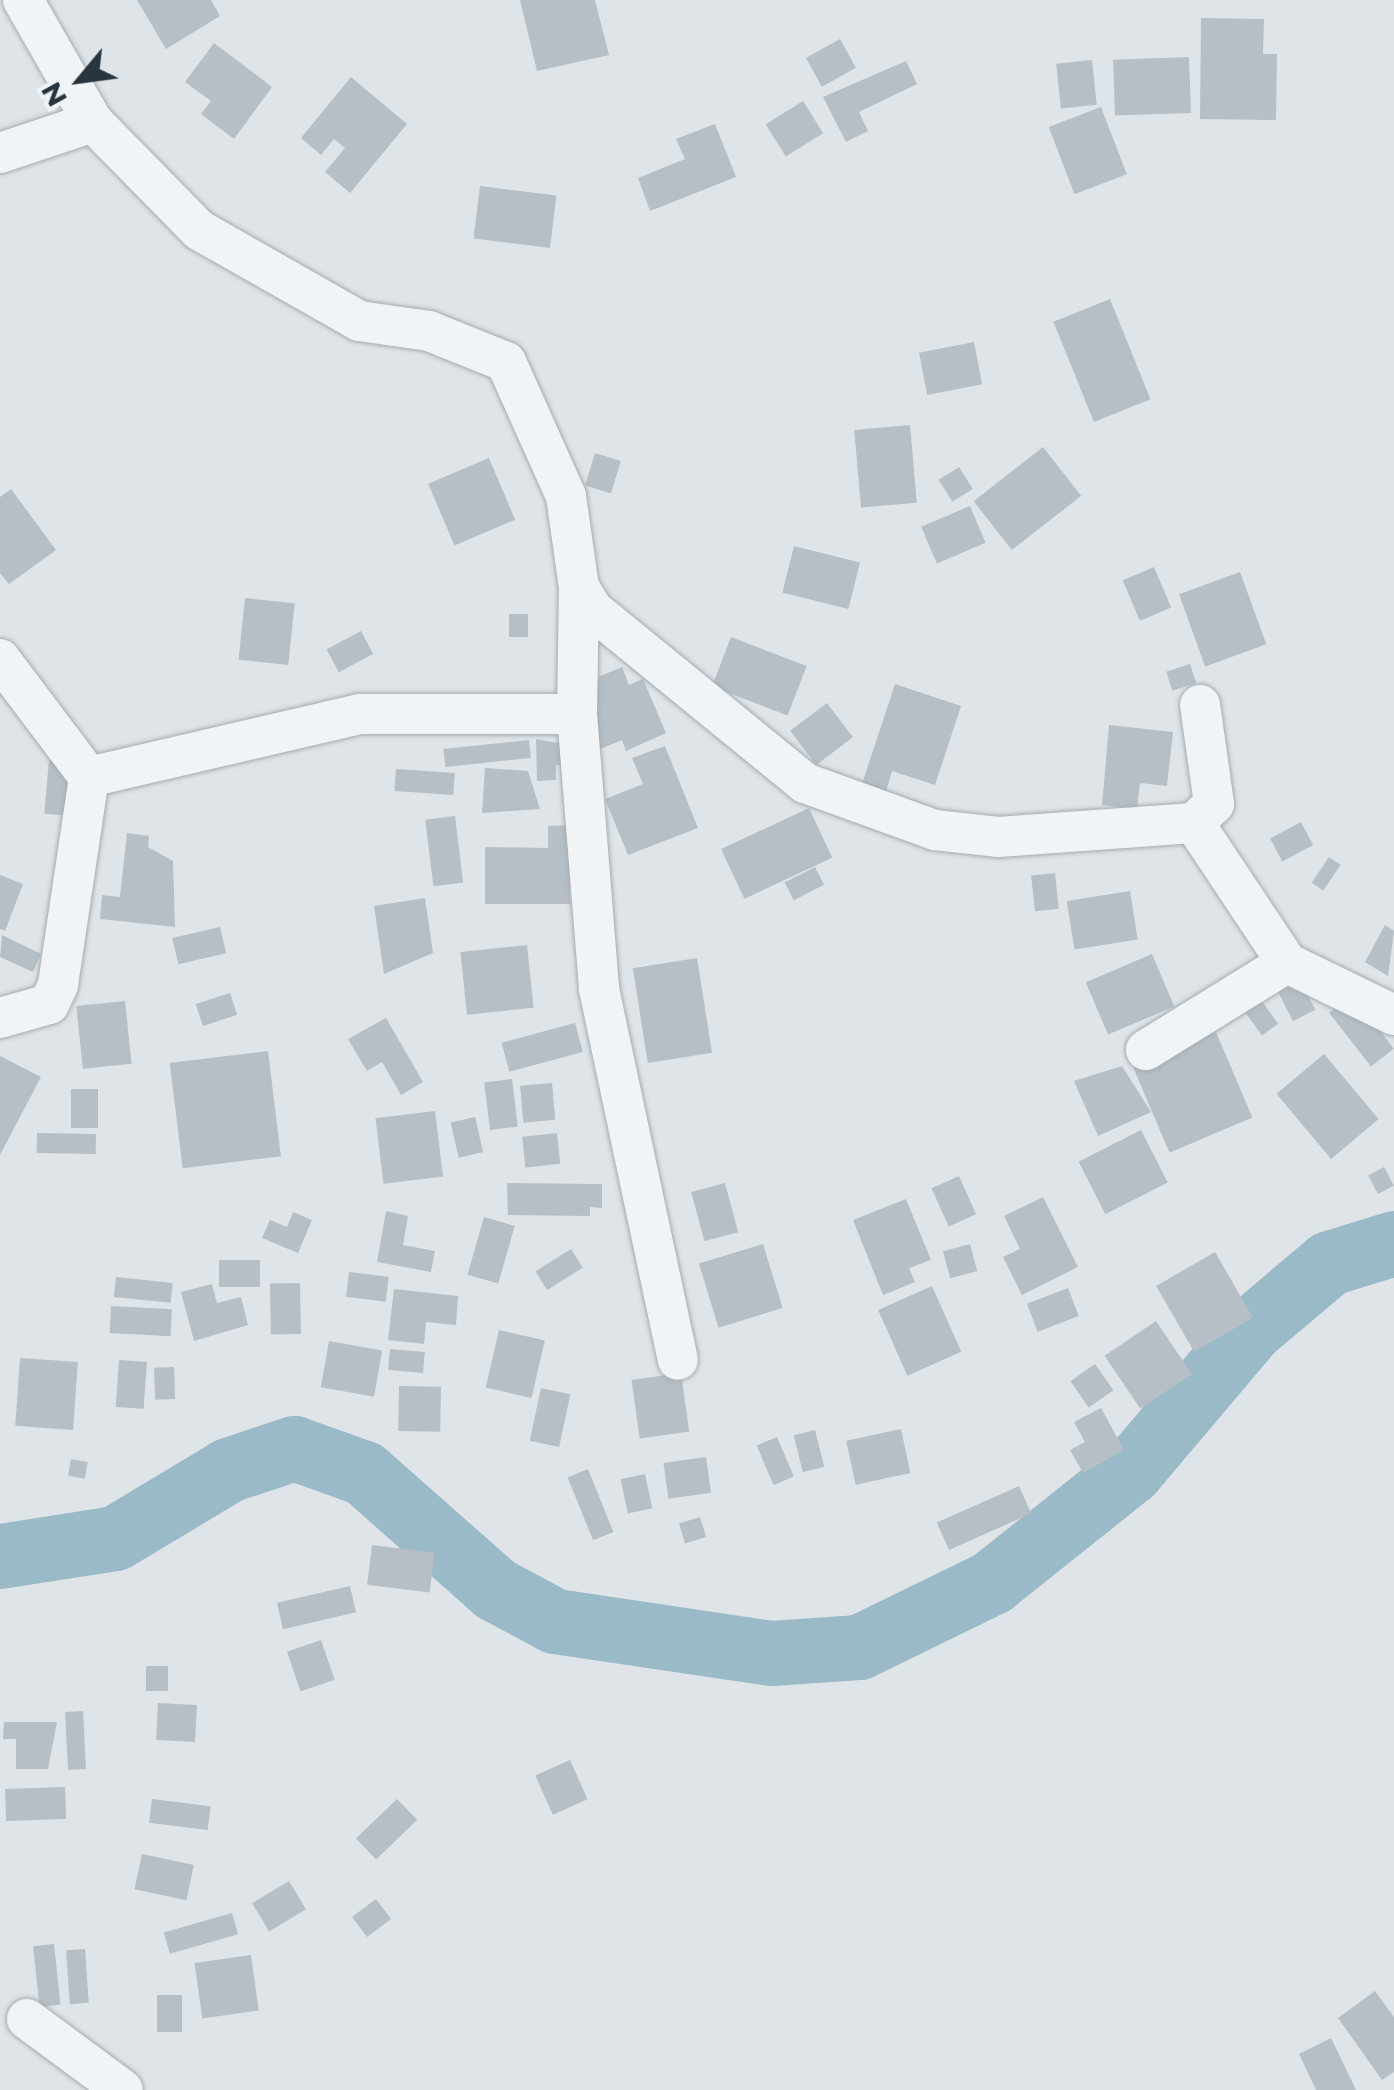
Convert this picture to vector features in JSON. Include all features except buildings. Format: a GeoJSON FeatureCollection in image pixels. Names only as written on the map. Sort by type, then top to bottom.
{"type":"FeatureCollection","features":[{"type":"Feature","properties":{"kind":"street"},"geometry":{"type":"LineString","coordinates":[[23,0],[93,122],[199,230],[306,296],[359,321],[486,348],[506,362],[566,496],[579,587],[576,714],[600,988],[678,1360]]}},
{"type":"Feature","properties":{"kind":"street"},"geometry":{"type":"LineString","coordinates":[[0,153],[93,122]]}},
{"type":"Feature","properties":{"kind":"street"},"geometry":{"type":"LineString","coordinates":[[579,587],[593,610],[753,747],[861,807],[998,837],[1194,823],[1214,804],[1200,705]]}},
{"type":"Feature","properties":{"kind":"street"},"geometry":{"type":"LineString","coordinates":[[0,659],[89,777],[58,985],[49,1004],[0,1018]]}},
{"type":"Feature","properties":{"kind":"street"},"geometry":{"type":"LineString","coordinates":[[89,777],[360,714],[576,714]]}},
{"type":"Feature","properties":{"kind":"street"},"geometry":{"type":"LineString","coordinates":[[1194,823],[1286,963],[1394,1016]]}},
{"type":"Feature","properties":{"kind":"street"},"geometry":{"type":"LineString","coordinates":[[1146,1050],[1286,963]]}},
{"type":"Feature","properties":{"kind":"street"},"geometry":{"type":"LineString","coordinates":[[27,2019],[123,2090]]}},
{"type":"Feature","properties":{"kind":"waterway"},"geometry":{"type":"LineString","coordinates":[[0,1556],[115,1538],[228,1470],[294,1448],[364,1473],[495,1589],[555,1621],[771,1653],[859,1647],[992,1582],[1130,1472],[1251,1329],[1329,1263],[1394,1243]]}}]}
